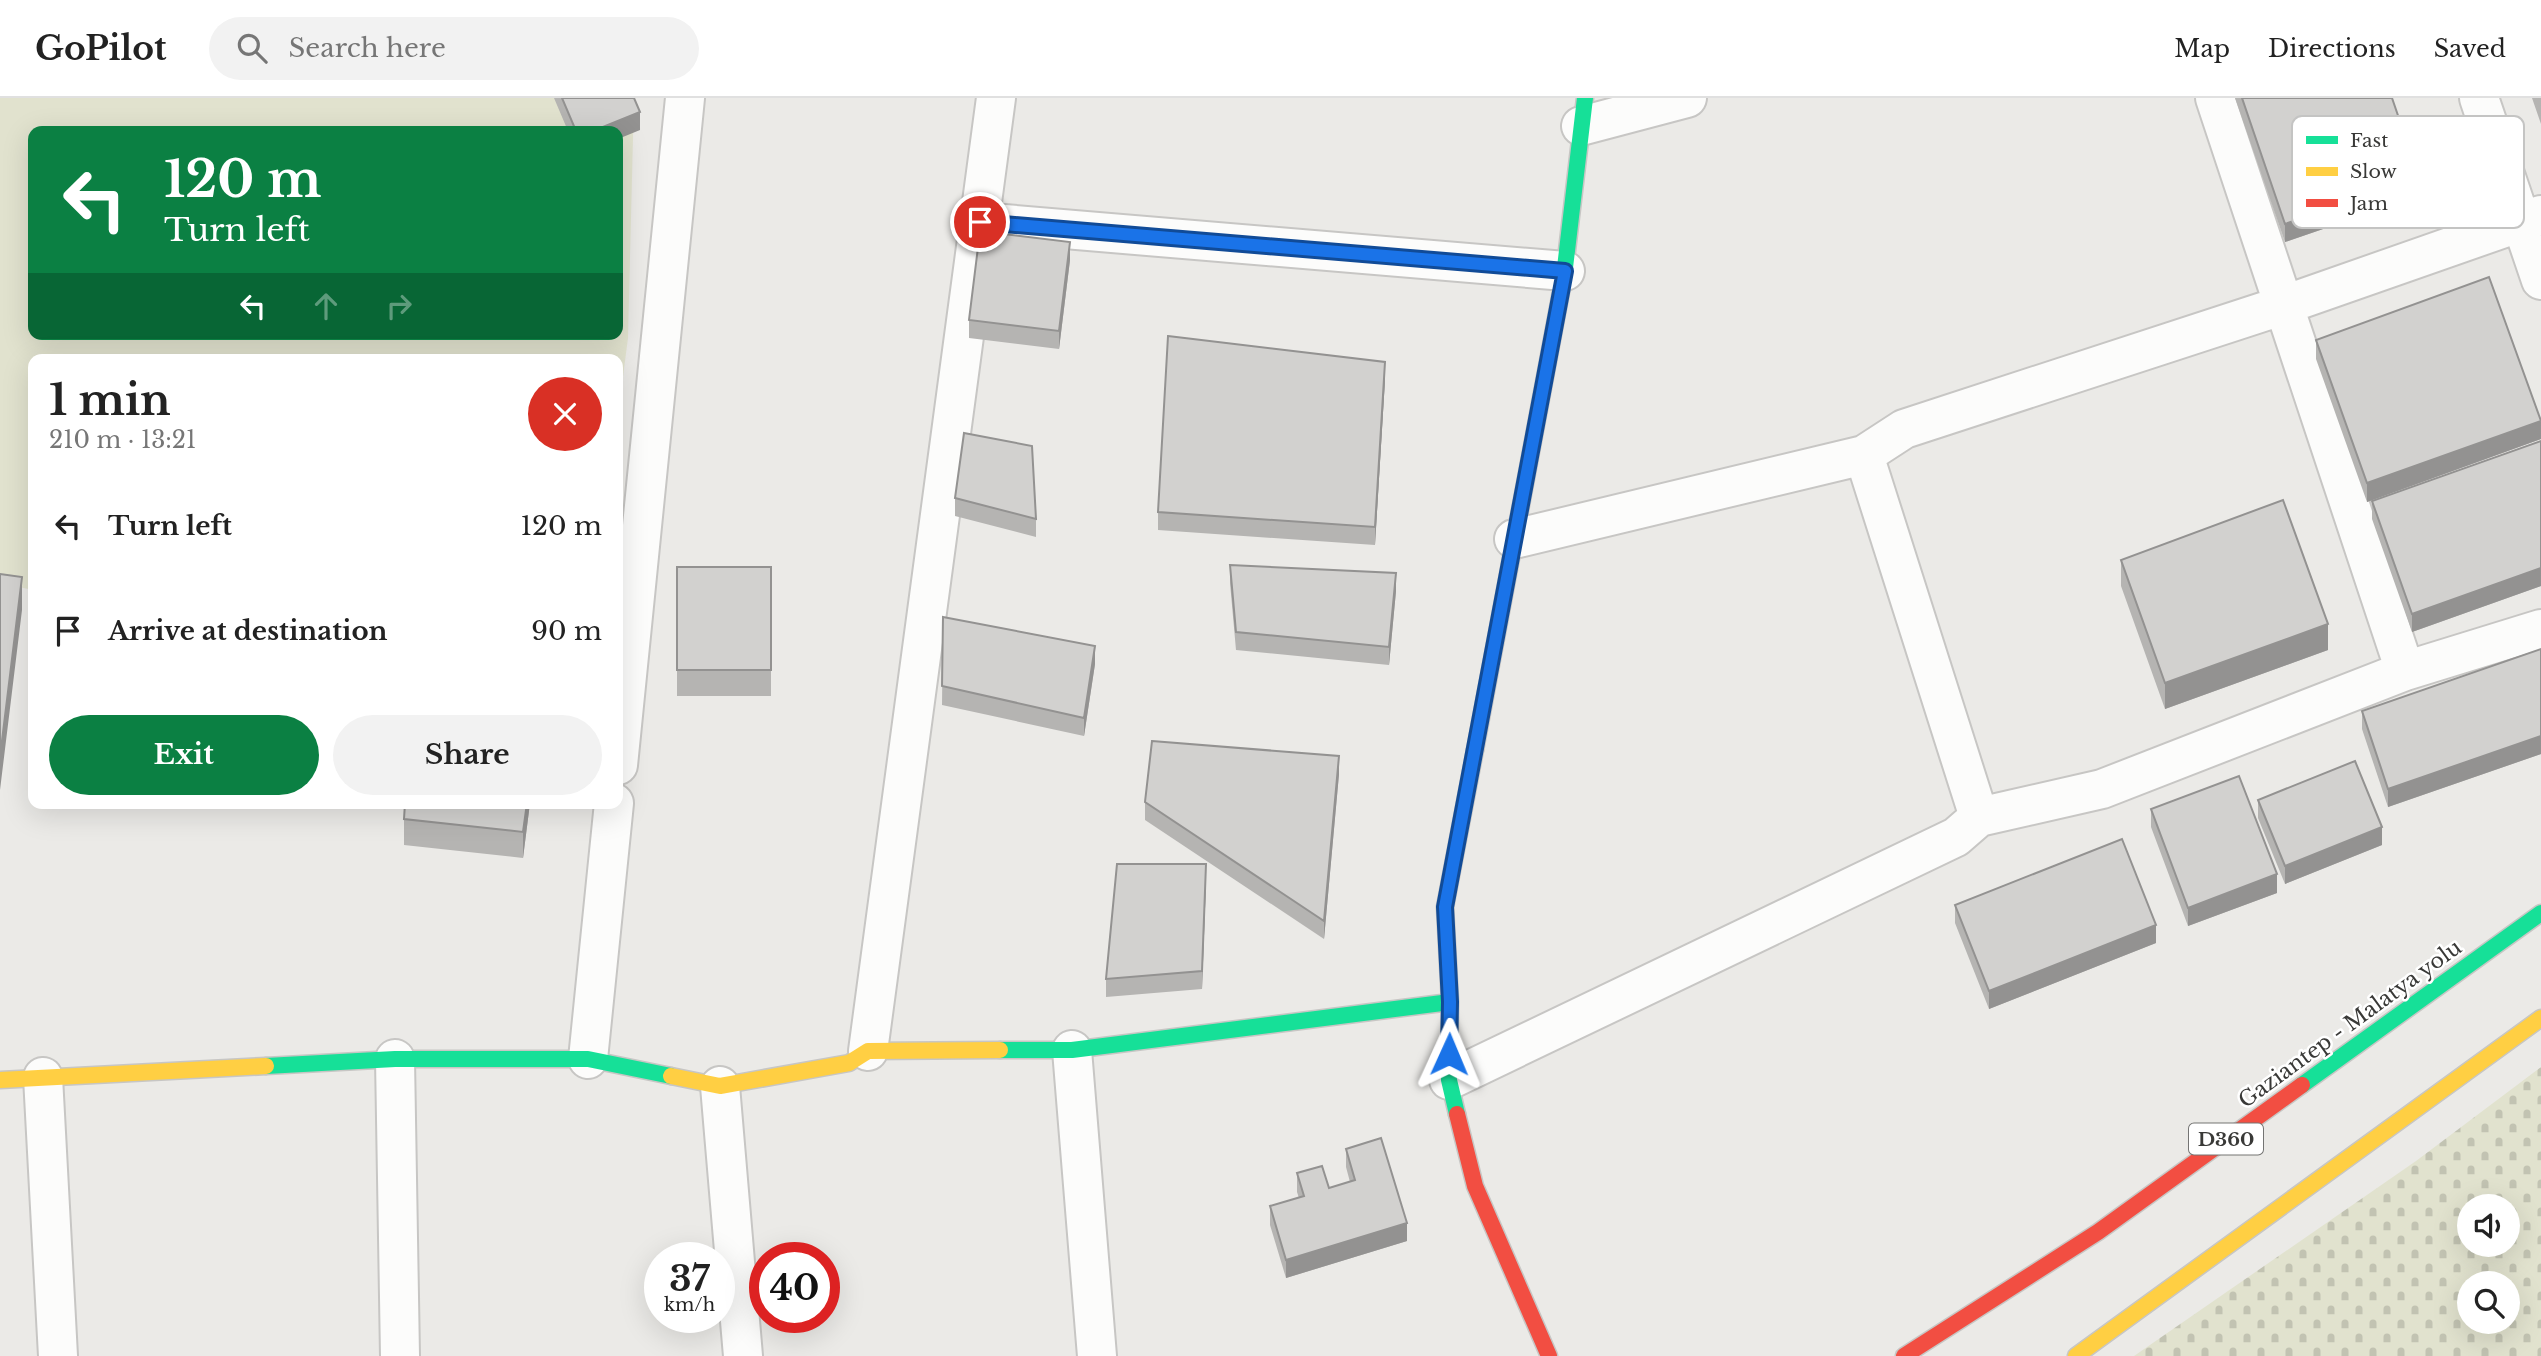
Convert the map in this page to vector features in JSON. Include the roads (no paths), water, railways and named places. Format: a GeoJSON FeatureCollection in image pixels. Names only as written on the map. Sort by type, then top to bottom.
{"type":"FeatureCollection","features":[{"type":"Feature","properties":{"kind":"main road"},"geometry":{"type":"LineString","coordinates":[[1549,1356],[1475,1186],[1448,1080],[1450,1002],[1445,907],[1565,271],[1583,112]]}},
{"type":"Feature","properties":{"kind":"main road","name":"Gaziantep - Malatya yolu"},"geometry":{"type":"LineString","coordinates":[[1904,1356],[2098,1232],[2541,913]]}},
{"type":"Feature","properties":{"kind":"main road"},"geometry":{"type":"LineString","coordinates":[[0,1080],[395,1059],[588,1059],[720,1086],[849,1063],[868,1051],[1072,1051],[1450,1002]]}},
{"type":"Feature","properties":{"kind":"main road"},"geometry":{"type":"LineString","coordinates":[[2076,1356],[2541,1018]]}},
{"type":"Feature","properties":{"kind":"street"},"geometry":{"type":"LineString","coordinates":[[623,715],[685,98]]}},
{"type":"Feature","properties":{"kind":"street"},"geometry":{"type":"LineString","coordinates":[[868,1051],[996,98]]}},
{"type":"Feature","properties":{"kind":"street"},"geometry":{"type":"LineString","coordinates":[[1583,112],[1687,98]]}},
{"type":"Feature","properties":{"kind":"street"},"geometry":{"type":"LineString","coordinates":[[2216,98],[2405,671]]}},
{"type":"Feature","properties":{"kind":"street"},"geometry":{"type":"LineString","coordinates":[[2479,98],[2487,116]]}},
{"type":"Feature","properties":{"kind":"street"},"geometry":{"type":"LineString","coordinates":[[2524,202],[2531,218],[2541,280]]}},
{"type":"Feature","properties":{"kind":"street"},"geometry":{"type":"LineString","coordinates":[[980,222],[1565,271]]}},
{"type":"Feature","properties":{"kind":"street"},"geometry":{"type":"LineString","coordinates":[[1514,539],[1864,455],[1904,429],[2284,305],[2503,228]]}},
{"type":"Feature","properties":{"kind":"street"},"geometry":{"type":"LineString","coordinates":[[1864,455],[1979,817]]}},
{"type":"Feature","properties":{"kind":"street"},"geometry":{"type":"LineString","coordinates":[[1448,1080],[1956,837],[1979,817],[2102,789],[2405,671],[2541,629]]}},
{"type":"Feature","properties":{"kind":"street"},"geometry":{"type":"LineString","coordinates":[[588,1059],[613,809]]}},
{"type":"Feature","properties":{"kind":"street"},"geometry":{"type":"LineString","coordinates":[[1072,1051],[1097,1356]]}},
{"type":"Feature","properties":{"kind":"street"},"geometry":{"type":"LineString","coordinates":[[395,1059],[400,1356]]}},
{"type":"Feature","properties":{"kind":"street"},"geometry":{"type":"LineString","coordinates":[[43,1077],[58,1356]]}},
{"type":"Feature","properties":{"kind":"street"},"geometry":{"type":"LineString","coordinates":[[720,1086],[743,1356]]}}]}
